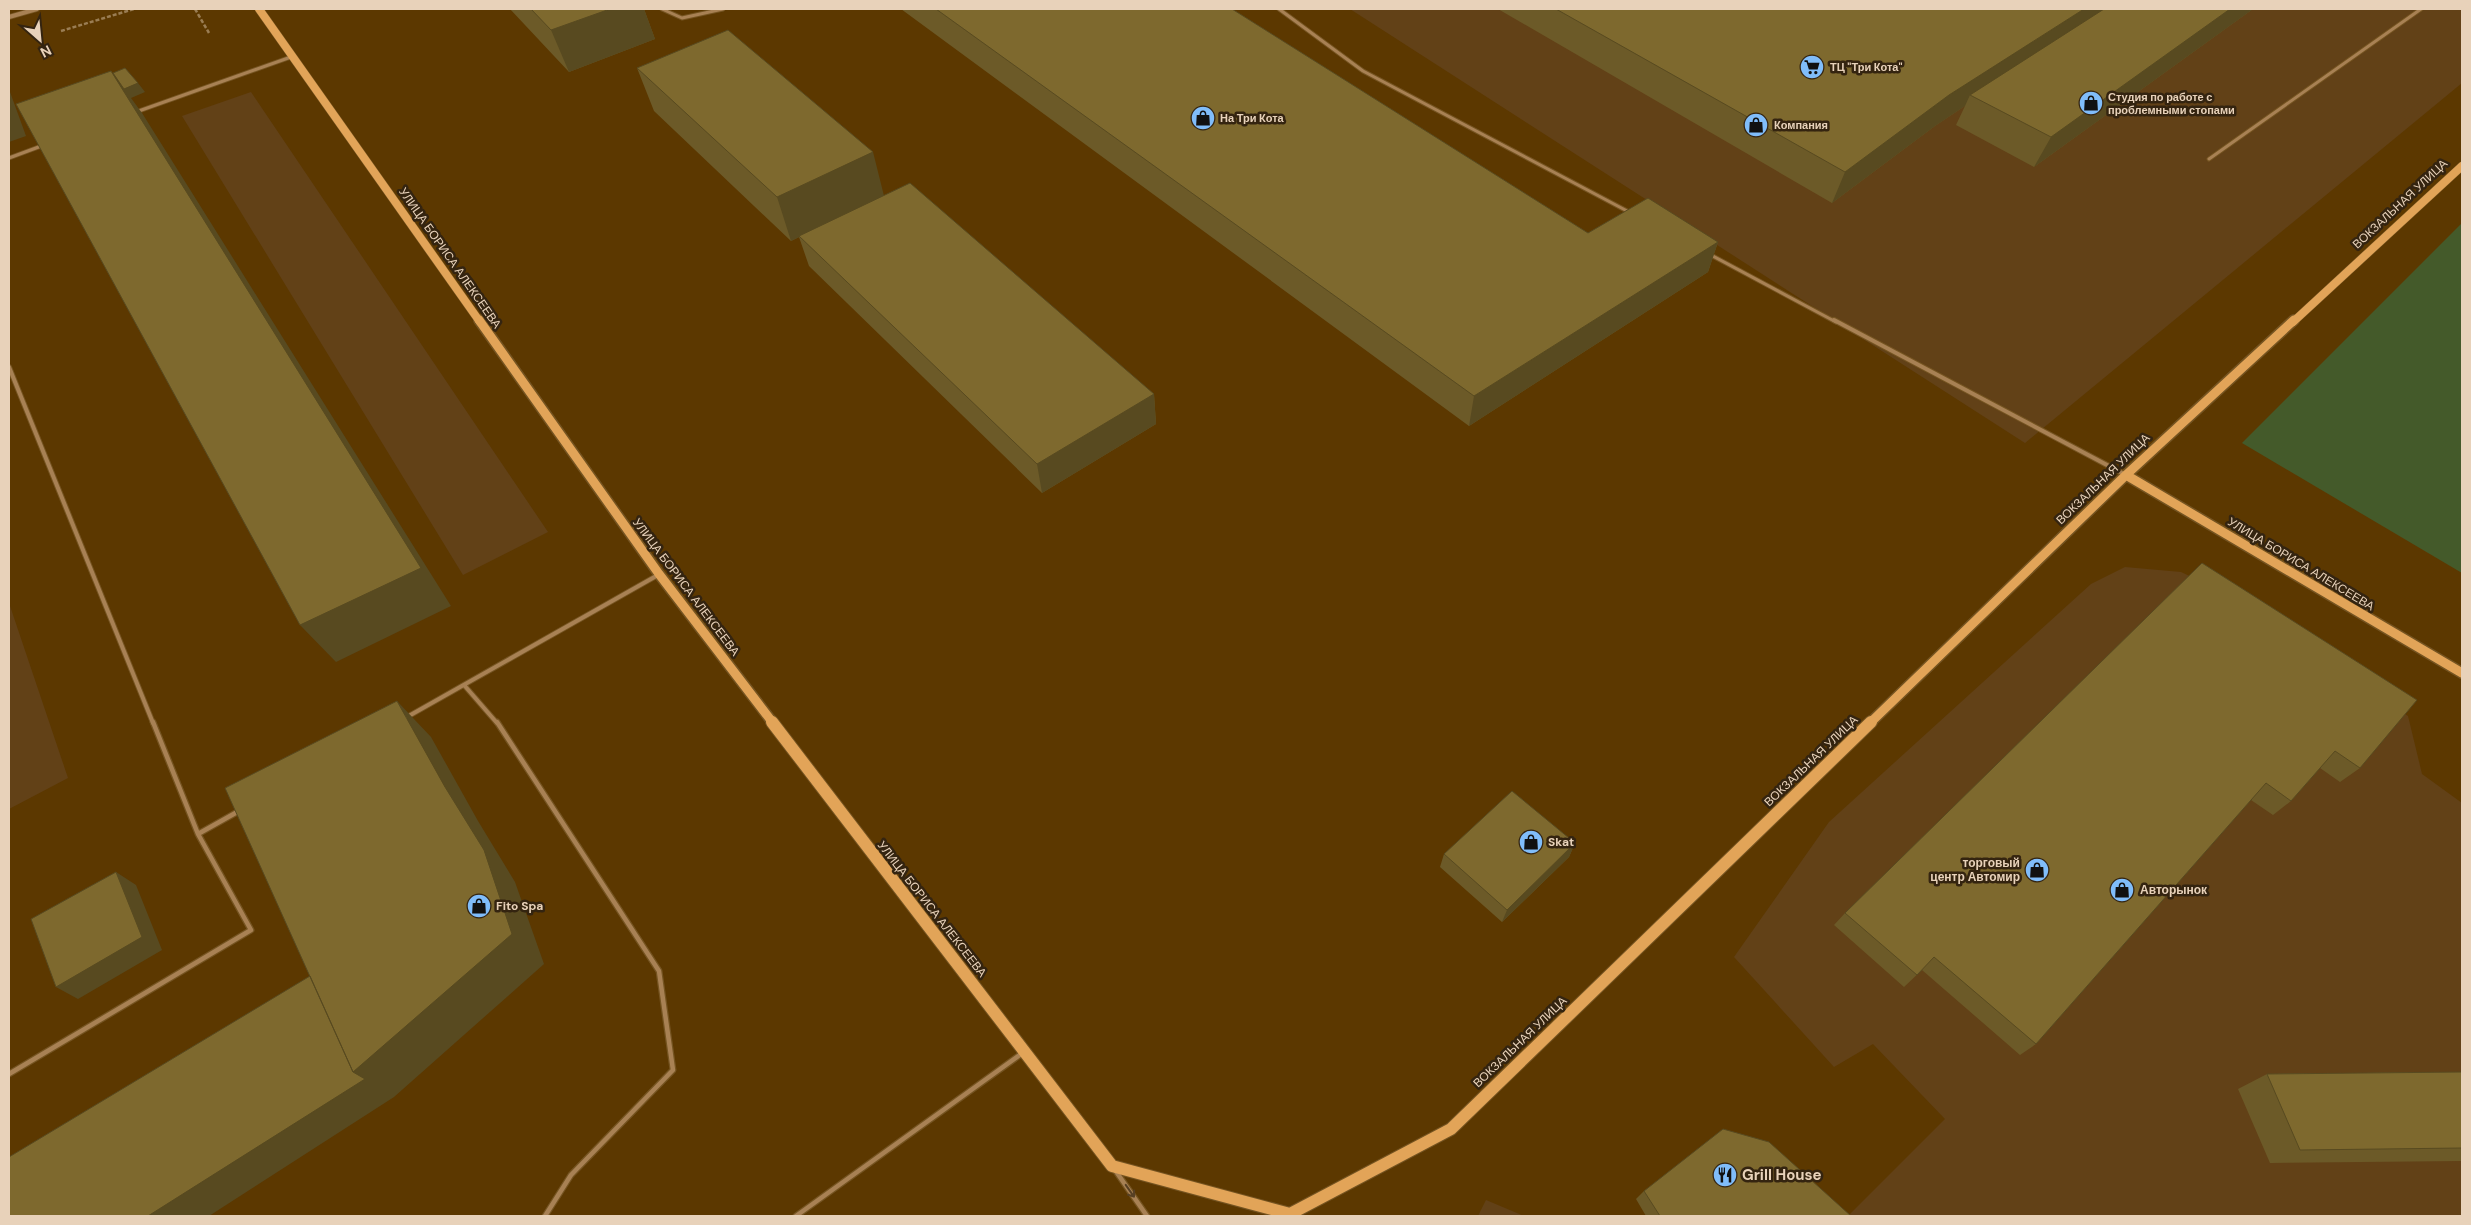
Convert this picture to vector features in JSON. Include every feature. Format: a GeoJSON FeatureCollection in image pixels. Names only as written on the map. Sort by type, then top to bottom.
{"type":"FeatureCollection","features":[{"type":"Feature","properties":{"kind":"main road","name":"УЛИЦА БОРИСА АЛЕКСЕЕВА"},"geometry":{"type":"LineString","coordinates":[[259,9],[659,574],[1026,1051],[1112,1166]]}},
{"type":"Feature","properties":{"kind":"main road","name":"ВОКЗАЛЬНАЯ УЛИЦА"},"geometry":{"type":"LineString","coordinates":[[1112,1166],[1290,1215],[1450,1129],[2126,475],[2462,166]]}},
{"type":"Feature","properties":{"kind":"main road","name":"УЛИЦА БОРИСА АЛЕКСЕЕВА"},"geometry":{"type":"LineString","coordinates":[[2126,475],[2462,673]]}},
{"type":"Feature","properties":{"kind":"street"},"geometry":{"type":"LineString","coordinates":[[9,17],[38,9]]}},
{"type":"Feature","properties":{"kind":"lane"},"geometry":{"type":"LineString","coordinates":[[662,9],[682,18],[723,9]]}},
{"type":"Feature","properties":{"kind":"lane"},"geometry":{"type":"LineString","coordinates":[[1279,9],[1363,71],[1635,215]]}},
{"type":"Feature","properties":{"kind":"lane"},"geometry":{"type":"LineString","coordinates":[[2209,159],[2421,9]]}},
{"type":"Feature","properties":{"kind":"lane"},"geometry":{"type":"LineString","coordinates":[[131,114],[291,56]]}},
{"type":"Feature","properties":{"kind":"lane"},"geometry":{"type":"LineString","coordinates":[[9,158],[46,144]]}},
{"type":"Feature","properties":{"kind":"lane"},"geometry":{"type":"LineString","coordinates":[[1705,252],[2126,475]]}},
{"type":"Feature","properties":{"kind":"lane"},"geometry":{"type":"LineString","coordinates":[[9,367],[198,834],[251,930],[9,1074]]}},
{"type":"Feature","properties":{"kind":"lane"},"geometry":{"type":"LineString","coordinates":[[404,718],[659,574]]}},
{"type":"Feature","properties":{"kind":"lane"},"geometry":{"type":"LineString","coordinates":[[464,685],[494,718],[659,971],[672,1070],[571,1175],[545,1216]]}},
{"type":"Feature","properties":{"kind":"lane"},"geometry":{"type":"LineString","coordinates":[[198,834],[241,810]]}},
{"type":"Feature","properties":{"kind":"lane"},"geometry":{"type":"LineString","coordinates":[[796,1216],[1026,1051]]}},
{"type":"Feature","properties":{"kind":"lane"},"geometry":{"type":"LineString","coordinates":[[1112,1166],[1147,1216]]}},
{"type":"Feature","properties":{"kind":"path"},"geometry":{"type":"LineString","coordinates":[[56,32],[134,9]]}},
{"type":"Feature","properties":{"kind":"path"},"geometry":{"type":"LineString","coordinates":[[195,9],[210,34]]}},
{"type":"Feature","properties":{"kind":"shaded area"},"geometry":{"type":"Polygon","coordinates":[[[1350,9],[2462,9],[2462,83],[2025,443],[1350,9]]]}},
{"type":"Feature","properties":{"kind":"shaded area"},"geometry":{"type":"Polygon","coordinates":[[[251,92],[548,532],[463,575],[182,116],[251,92]]]}},
{"type":"Feature","properties":{"kind":"shaded area","name":"Авторынок"},"geometry":{"type":"Polygon","coordinates":[[[2125,567],[2181,572],[2232,596],[2408,716],[2422,774],[2462,803],[2462,1216],[1848,1216],[1945,1119],[1873,1044],[1834,1067],[1734,957],[1829,822],[2091,584],[2125,567]]]}},
{"type":"Feature","properties":{"kind":"shaded area"},"geometry":{"type":"Polygon","coordinates":[[[9,603],[68,778],[9,809],[9,603]]]}},
{"type":"Feature","properties":{"kind":"shaded area"},"geometry":{"type":"Polygon","coordinates":[[[1486,1200],[1524,1216],[1478,1216],[1486,1200]]]}},
{"type":"Feature","properties":{"kind":"green space"},"geometry":{"type":"Polygon","coordinates":[[[2462,223],[2462,573],[2242,443],[2462,223]]]}},
{"type":"Feature","properties":{"kind":"building"},"geometry":{"type":"Polygon","coordinates":[[[531,9],[610,9],[551,30],[531,9]]]}},
{"type":"Feature","properties":{"kind":"building","name":"На Три Кота"},"geometry":{"type":"Polygon","coordinates":[[[936,9],[1232,9],[1588,233],[1648,198],[1718,242],[1474,396],[936,9]]]}},
{"type":"Feature","properties":{"kind":"building","name":"ТЦ \"Три Кота\""},"geometry":{"type":"Polygon","coordinates":[[[1556,9],[2084,9],[1949,95],[1845,172],[1556,9]]]}},
{"type":"Feature","properties":{"kind":"building"},"geometry":{"type":"Polygon","coordinates":[[[2104,9],[2230,9],[2051,137],[1970,95],[2104,9]]]}},
{"type":"Feature","properties":{"kind":"building"},"geometry":{"type":"Polygon","coordinates":[[[728,30],[873,152],[777,197],[637,68],[728,30]]]}},
{"type":"Feature","properties":{"kind":"building"},"geometry":{"type":"Polygon","coordinates":[[[125,68],[138,83],[124,89],[113,73],[125,68]]]}},
{"type":"Feature","properties":{"kind":"building"},"geometry":{"type":"Polygon","coordinates":[[[111,71],[421,568],[300,625],[16,104],[111,71]]]}},
{"type":"Feature","properties":{"kind":"building"},"geometry":{"type":"Polygon","coordinates":[[[910,183],[1154,394],[1037,464],[799,236],[910,183]]]}},
{"type":"Feature","properties":{"kind":"building","name":"торговый центр Автомир"},"geometry":{"type":"Polygon","coordinates":[[[2202,563],[2417,700],[2360,768],[2335,751],[2291,801],[2266,783],[2036,1044],[1934,957],[1917,975],[1845,913],[2202,563]]]}},
{"type":"Feature","properties":{"kind":"building"},"geometry":{"type":"Polygon","coordinates":[[[397,701],[445,787],[484,850],[512,934],[353,1072],[225,788],[397,701]]]}},
{"type":"Feature","properties":{"kind":"building"},"geometry":{"type":"Polygon","coordinates":[[[1512,791],[1575,843],[1507,910],[1444,854],[1512,791]]]}},
{"type":"Feature","properties":{"kind":"building"},"geometry":{"type":"Polygon","coordinates":[[[116,872],[142,937],[56,987],[31,919],[116,872]]]}},
{"type":"Feature","properties":{"kind":"building"},"geometry":{"type":"Polygon","coordinates":[[[310,976],[353,1072],[365,1079],[148,1216],[9,1216],[9,1157],[310,976]]]}},
{"type":"Feature","properties":{"kind":"building"},"geometry":{"type":"Polygon","coordinates":[[[2462,1072],[2462,1148],[2300,1150],[2267,1074],[2462,1072]]]}},
{"type":"Feature","properties":{"kind":"building","name":"Grill House"},"geometry":{"type":"Polygon","coordinates":[[[1723,1129],[1769,1142],[1851,1216],[1660,1216],[1644,1191],[1723,1129]]]}},
{"type":"Feature","properties":{"kind":"place","name":"ТЦ \"Три Кота\""},"geometry":{"type":"Point","coordinates":[1812,67]}},
{"type":"Feature","properties":{"kind":"place","name":"Студия по работе с проблемными стопами"},"geometry":{"type":"Point","coordinates":[2091,103]}},
{"type":"Feature","properties":{"kind":"place","name":"На Три Кота"},"geometry":{"type":"Point","coordinates":[1203,118]}},
{"type":"Feature","properties":{"kind":"place","name":"Компания"},"geometry":{"type":"Point","coordinates":[1756,125]}},
{"type":"Feature","properties":{"kind":"place","name":"Skat"},"geometry":{"type":"Point","coordinates":[1531,842]}},
{"type":"Feature","properties":{"kind":"place","name":"торговый центр Автомир"},"geometry":{"type":"Point","coordinates":[2037,870]}},
{"type":"Feature","properties":{"kind":"place","name":"Авторынок"},"geometry":{"type":"Point","coordinates":[2122,890]}},
{"type":"Feature","properties":{"kind":"place","name":"Fito Spa"},"geometry":{"type":"Point","coordinates":[479,906]}},
{"type":"Feature","properties":{"kind":"place","name":"Grill House"},"geometry":{"type":"Point","coordinates":[1725,1175]}}]}
